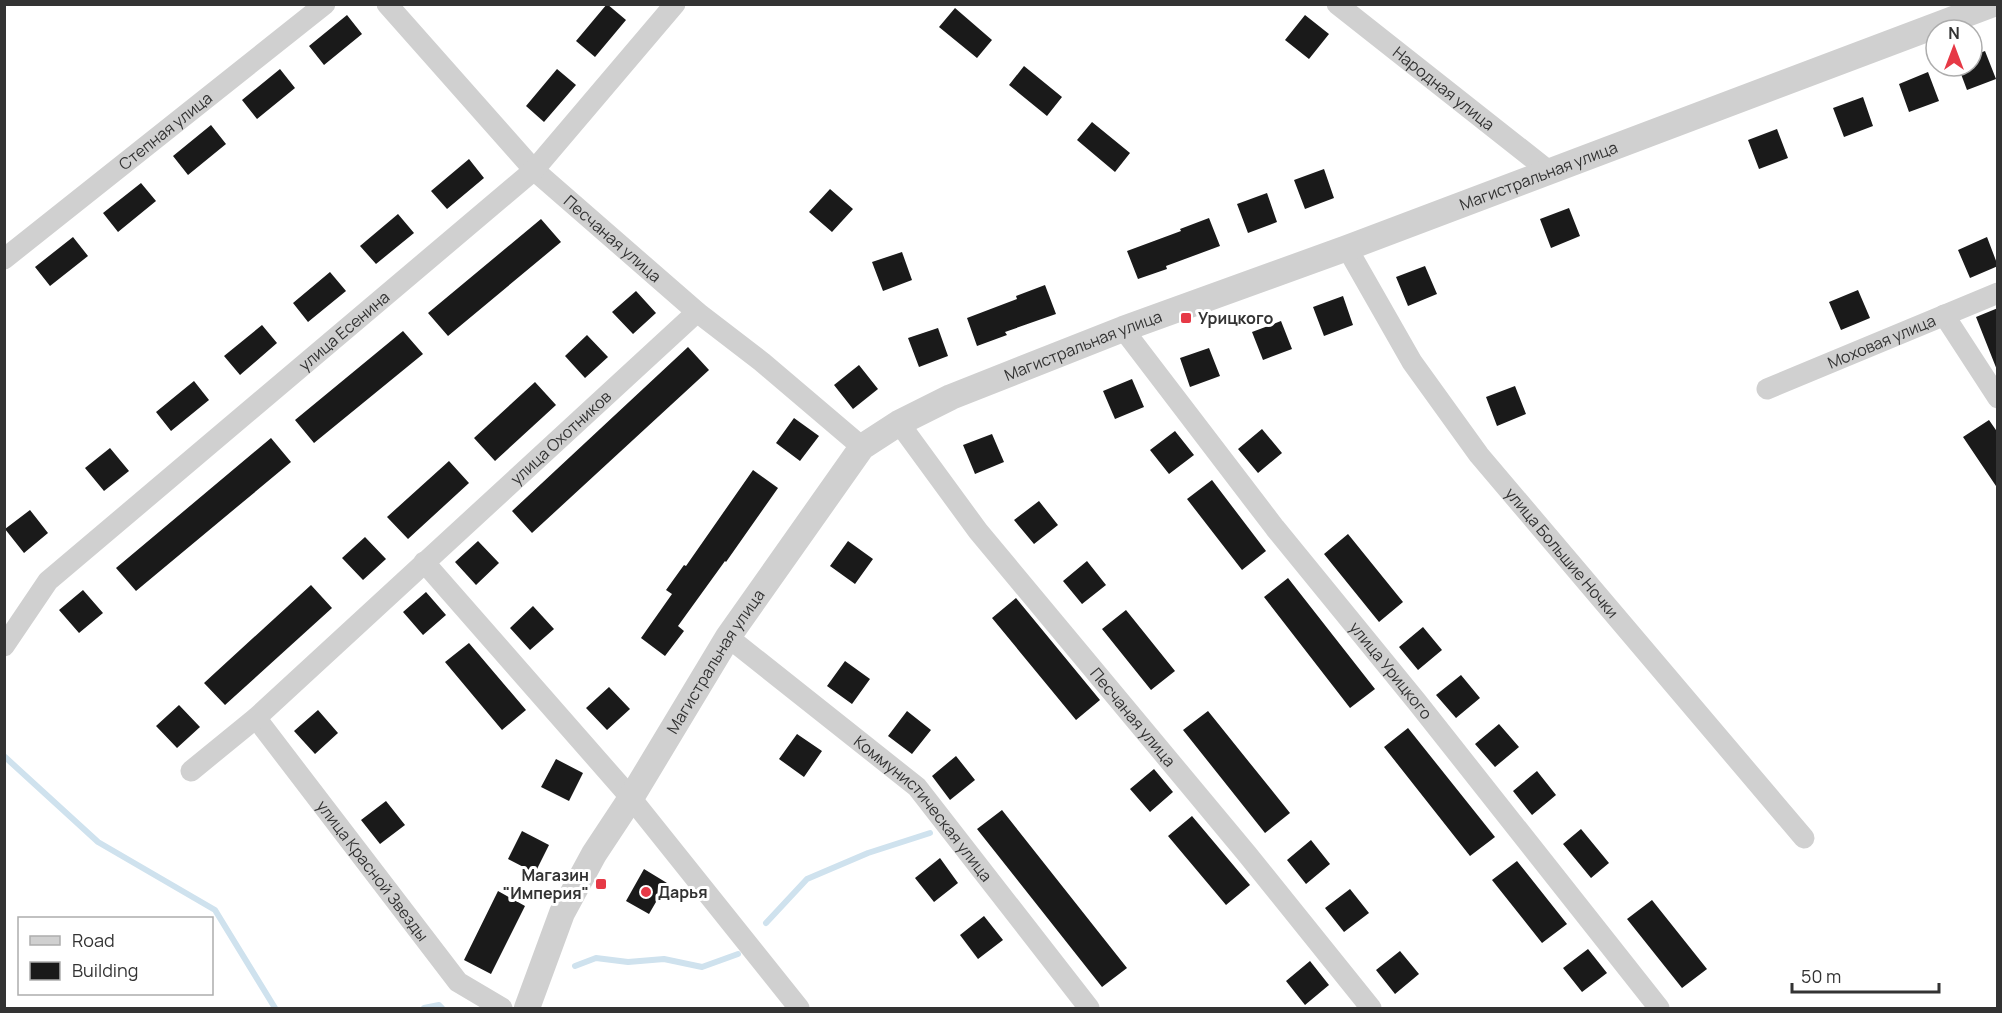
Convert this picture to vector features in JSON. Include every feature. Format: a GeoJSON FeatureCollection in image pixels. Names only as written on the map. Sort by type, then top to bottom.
{"type":"FeatureCollection","features":[{"type":"Feature","properties":{"kind":"street","name":"Степная улица"},"geometry":{"type":"LineString","coordinates":[[4,259],[325,4]]}},
{"type":"Feature","properties":{"kind":"street","name":"Песчаная улица"},"geometry":{"type":"LineString","coordinates":[[387,4],[534,170],[697,312],[762,362],[862,447]]}},
{"type":"Feature","properties":{"kind":"street","name":"улица Есенина"},"geometry":{"type":"LineString","coordinates":[[4,646],[48,582],[534,170],[675,4]]}},
{"type":"Feature","properties":{"kind":"street","name":"Народная улица"},"geometry":{"type":"LineString","coordinates":[[1337,4],[1550,172]]}},
{"type":"Feature","properties":{"kind":"street","name":"Магистральная улица"},"geometry":{"type":"LineString","coordinates":[[527,1008],[562,913],[594,854],[631,798],[728,637],[862,447],[899,423],[951,397],[1123,329],[1347,248],[1993,4]]}},
{"type":"Feature","properties":{"kind":"street","name":"улица Большие Ночки"},"geometry":{"type":"LineString","coordinates":[[1347,248],[1412,362],[1479,455],[1804,838]]}},
{"type":"Feature","properties":{"kind":"street","name":"Моховая улица"},"geometry":{"type":"LineString","coordinates":[[1767,389],[1998,293]]}},
{"type":"Feature","properties":{"kind":"street","name":"улица Охотников"},"geometry":{"type":"LineString","coordinates":[[191,771],[256,718],[697,312]]}},
{"type":"Feature","properties":{"kind":"street"},"geometry":{"type":"LineString","coordinates":[[1944,315],[1998,398]]}},
{"type":"Feature","properties":{"kind":"street","name":"улица Урицкого"},"geometry":{"type":"LineString","coordinates":[[1123,329],[1275,528],[1417,702],[1659,1008]]}},
{"type":"Feature","properties":{"kind":"street","name":"Песчаная улица"},"geometry":{"type":"LineString","coordinates":[[899,423],[978,531],[1247,854],[1371,1008]]}},
{"type":"Feature","properties":{"kind":"street"},"geometry":{"type":"LineString","coordinates":[[424,562],[631,798],[799,1008]]}},
{"type":"Feature","properties":{"kind":"street","name":"Коммунистическая улица"},"geometry":{"type":"LineString","coordinates":[[728,637],[917,786],[1089,1008]]}},
{"type":"Feature","properties":{"kind":"street","name":"улица Красной Звезды"},"geometry":{"type":"LineString","coordinates":[[256,718],[458,982],[502,1008]]}},
{"type":"Feature","properties":{"kind":"building"},"geometry":{"type":"Polygon","coordinates":[[[607,4],[626,20],[595,57],[576,41],[607,4]]]}},
{"type":"Feature","properties":{"kind":"building"},"geometry":{"type":"Polygon","coordinates":[[[955,8],[992,40],[977,58],[939,27],[955,8]]]}},
{"type":"Feature","properties":{"kind":"building"},"geometry":{"type":"Polygon","coordinates":[[[347,15],[362,34],[324,65],[309,46],[347,15]]]}},
{"type":"Feature","properties":{"kind":"building"},"geometry":{"type":"Polygon","coordinates":[[[1305,15],[1329,34],[1309,59],[1285,40],[1305,15]]]}},
{"type":"Feature","properties":{"kind":"building"},"geometry":{"type":"Polygon","coordinates":[[[1984,51],[1996,79],[1967,90],[1962,78],[1984,78],[1984,51]]]}},
{"type":"Feature","properties":{"kind":"building"},"geometry":{"type":"Polygon","coordinates":[[[1024,66],[1062,97],[1047,116],[1009,85],[1024,66]]]}},
{"type":"Feature","properties":{"kind":"building"},"geometry":{"type":"Polygon","coordinates":[[[280,69],[295,88],[257,119],[242,100],[280,69]]]}},
{"type":"Feature","properties":{"kind":"building"},"geometry":{"type":"Polygon","coordinates":[[[557,69],[576,85],[544,122],[526,106],[557,69]]]}},
{"type":"Feature","properties":{"kind":"building"},"geometry":{"type":"Polygon","coordinates":[[[1924,74],[1924,78],[1930,78],[1939,101],[1909,112],[1899,84],[1924,74]]]}},
{"type":"Feature","properties":{"kind":"building"},"geometry":{"type":"Polygon","coordinates":[[[1863,97],[1873,126],[1844,137],[1833,108],[1863,97]]]}},
{"type":"Feature","properties":{"kind":"building"},"geometry":{"type":"Polygon","coordinates":[[[1092,122],[1130,153],[1115,172],[1077,140],[1092,122]]]}},
{"type":"Feature","properties":{"kind":"building"},"geometry":{"type":"Polygon","coordinates":[[[211,125],[226,144],[188,175],[173,156],[211,125]]]}},
{"type":"Feature","properties":{"kind":"building"},"geometry":{"type":"Polygon","coordinates":[[[1777,129],[1788,158],[1759,169],[1748,140],[1777,129]]]}},
{"type":"Feature","properties":{"kind":"building"},"geometry":{"type":"Polygon","coordinates":[[[469,159],[484,178],[447,209],[431,191],[469,159]]]}},
{"type":"Feature","properties":{"kind":"building"},"geometry":{"type":"Polygon","coordinates":[[[1324,169],[1334,198],[1305,209],[1294,180],[1324,169]]]}},
{"type":"Feature","properties":{"kind":"building"},"geometry":{"type":"Polygon","coordinates":[[[141,183],[156,201],[118,232],[103,213],[141,183]]]}},
{"type":"Feature","properties":{"kind":"building"},"geometry":{"type":"Polygon","coordinates":[[[830,189],[853,209],[832,232],[809,212],[830,189]]]}},
{"type":"Feature","properties":{"kind":"building"},"geometry":{"type":"Polygon","coordinates":[[[1267,193],[1277,222],[1248,233],[1237,204],[1267,193]]]}},
{"type":"Feature","properties":{"kind":"building"},"geometry":{"type":"Polygon","coordinates":[[[1569,208],[1580,236],[1551,248],[1540,219],[1569,208]]]}},
{"type":"Feature","properties":{"kind":"building"},"geometry":{"type":"Polygon","coordinates":[[[398,214],[414,233],[376,264],[360,246],[398,214]]]}},
{"type":"Feature","properties":{"kind":"building"},"geometry":{"type":"Polygon","coordinates":[[[1209,218],[1220,246],[1138,279],[1127,251],[1209,218]]]}},
{"type":"Feature","properties":{"kind":"building"},"geometry":{"type":"Polygon","coordinates":[[[541,219],[561,242],[448,336],[428,313],[541,219]]]}},
{"type":"Feature","properties":{"kind":"building"},"geometry":{"type":"Polygon","coordinates":[[[73,237],[88,256],[50,286],[35,267],[73,237]]]}},
{"type":"Feature","properties":{"kind":"building"},"geometry":{"type":"Polygon","coordinates":[[[1987,237],[1998,266],[1970,278],[1958,250],[1987,237]]]}},
{"type":"Feature","properties":{"kind":"building"},"geometry":{"type":"Polygon","coordinates":[[[902,252],[912,280],[883,291],[872,262],[902,252]]]}},
{"type":"Feature","properties":{"kind":"building"},"geometry":{"type":"Polygon","coordinates":[[[1425,266],[1437,294],[1408,306],[1396,277],[1425,266]]]}},
{"type":"Feature","properties":{"kind":"building"},"geometry":{"type":"Polygon","coordinates":[[[330,272],[346,291],[308,322],[293,303],[330,272]]]}},
{"type":"Feature","properties":{"kind":"building"},"geometry":{"type":"Polygon","coordinates":[[[1045,285],[1056,314],[1005,332],[1007,335],[977,346],[967,318],[1017,299],[1016,296],[1045,285]]]}},
{"type":"Feature","properties":{"kind":"building"},"geometry":{"type":"Polygon","coordinates":[[[1858,290],[1870,318],[1841,330],[1829,302],[1858,290]]]}},
{"type":"Feature","properties":{"kind":"building"},"geometry":{"type":"Polygon","coordinates":[[[636,291],[656,313],[633,334],[612,312],[636,291]]]}},
{"type":"Feature","properties":{"kind":"building"},"geometry":{"type":"Polygon","coordinates":[[[1343,296],[1353,325],[1324,336],[1313,307],[1343,296]]]}},
{"type":"Feature","properties":{"kind":"building"},"geometry":{"type":"Polygon","coordinates":[[[1998,308],[1998,369],[1997,370],[1976,317],[1998,308]]]}},
{"type":"Feature","properties":{"kind":"building"},"geometry":{"type":"Polygon","coordinates":[[[1281,321],[1292,349],[1263,360],[1252,332],[1281,321]]]}},
{"type":"Feature","properties":{"kind":"building"},"geometry":{"type":"Polygon","coordinates":[[[262,325],[277,343],[240,375],[224,356],[262,325]]]}},
{"type":"Feature","properties":{"kind":"building"},"geometry":{"type":"Polygon","coordinates":[[[938,328],[948,356],[919,367],[908,338],[938,328]]]}},
{"type":"Feature","properties":{"kind":"building"},"geometry":{"type":"Polygon","coordinates":[[[403,331],[423,354],[314,443],[295,420],[403,331]]]}},
{"type":"Feature","properties":{"kind":"building"},"geometry":{"type":"Polygon","coordinates":[[[587,335],[608,357],[585,378],[565,356],[587,335]]]}},
{"type":"Feature","properties":{"kind":"building"},"geometry":{"type":"Polygon","coordinates":[[[688,347],[709,370],[532,533],[512,511],[688,347]]]}},
{"type":"Feature","properties":{"kind":"building"},"geometry":{"type":"Polygon","coordinates":[[[1209,348],[1220,376],[1190,387],[1180,358],[1209,348]]]}},
{"type":"Feature","properties":{"kind":"building"},"geometry":{"type":"Polygon","coordinates":[[[859,365],[878,389],[853,409],[834,385],[859,365]]]}},
{"type":"Feature","properties":{"kind":"building"},"geometry":{"type":"Polygon","coordinates":[[[1132,379],[1144,407],[1115,419],[1103,391],[1132,379]]]}},
{"type":"Feature","properties":{"kind":"building"},"geometry":{"type":"Polygon","coordinates":[[[194,381],[209,400],[171,431],[156,412],[194,381]]]}},
{"type":"Feature","properties":{"kind":"building"},"geometry":{"type":"Polygon","coordinates":[[[535,382],[556,405],[495,461],[474,438],[535,382]]]}},
{"type":"Feature","properties":{"kind":"building"},"geometry":{"type":"Polygon","coordinates":[[[1515,386],[1526,414],[1497,426],[1486,397],[1515,386]]]}},
{"type":"Feature","properties":{"kind":"building"},"geometry":{"type":"Polygon","coordinates":[[[794,418],[819,436],[800,461],[776,443],[794,418]]]}},
{"type":"Feature","properties":{"kind":"building"},"geometry":{"type":"Polygon","coordinates":[[[1989,420],[1998,433],[1998,489],[1963,437],[1989,420]]]}},
{"type":"Feature","properties":{"kind":"building"},"geometry":{"type":"Polygon","coordinates":[[[1262,429],[1282,453],[1258,473],[1238,449],[1262,429]]]}},
{"type":"Feature","properties":{"kind":"building"},"geometry":{"type":"Polygon","coordinates":[[[1175,431],[1194,455],[1169,474],[1150,450],[1175,431]]]}},
{"type":"Feature","properties":{"kind":"building"},"geometry":{"type":"Polygon","coordinates":[[[992,434],[1004,462],[975,474],[963,445],[992,434]]]}},
{"type":"Feature","properties":{"kind":"building"},"geometry":{"type":"Polygon","coordinates":[[[271,438],[291,462],[136,591],[116,568],[271,438]]]}},
{"type":"Feature","properties":{"kind":"building"},"geometry":{"type":"Polygon","coordinates":[[[110,448],[129,471],[104,491],[85,468],[110,448]]]}},
{"type":"Feature","properties":{"kind":"building"},"geometry":{"type":"Polygon","coordinates":[[[449,461],[469,483],[408,539],[387,517],[449,461]]]}},
{"type":"Feature","properties":{"kind":"building"},"geometry":{"type":"Polygon","coordinates":[[[753,470],[778,488],[678,626],[684,631],[665,656],[641,638],[672,594],[666,590],[684,565],[686,566],[753,470]]]}},
{"type":"Feature","properties":{"kind":"building"},"geometry":{"type":"Polygon","coordinates":[[[1212,480],[1266,551],[1242,570],[1187,499],[1212,480]]]}},
{"type":"Feature","properties":{"kind":"building"},"geometry":{"type":"Polygon","coordinates":[[[1039,501],[1058,525],[1034,544],[1014,520],[1039,501]]]}},
{"type":"Feature","properties":{"kind":"building"},"geometry":{"type":"Polygon","coordinates":[[[30,510],[48,533],[24,553],[5,529],[30,510]]]}},
{"type":"Feature","properties":{"kind":"building"},"geometry":{"type":"Polygon","coordinates":[[[1348,534],[1403,602],[1379,622],[1324,554],[1348,534]]]}},
{"type":"Feature","properties":{"kind":"building"},"geometry":{"type":"Polygon","coordinates":[[[365,537],[386,559],[363,580],[342,558],[365,537]]]}},
{"type":"Feature","properties":{"kind":"building"},"geometry":{"type":"Polygon","coordinates":[[[478,541],[499,563],[476,585],[455,562],[478,541]]]}},
{"type":"Feature","properties":{"kind":"building"},"geometry":{"type":"Polygon","coordinates":[[[848,541],[873,559],[855,584],[830,566],[848,541]]]}},
{"type":"Feature","properties":{"kind":"building"},"geometry":{"type":"Polygon","coordinates":[[[1087,561],[1106,585],[1082,604],[1063,581],[1087,561]]]}},
{"type":"Feature","properties":{"kind":"building"},"geometry":{"type":"Polygon","coordinates":[[[1288,578],[1375,689],[1350,708],[1264,597],[1288,578]]]}},
{"type":"Feature","properties":{"kind":"building"},"geometry":{"type":"Polygon","coordinates":[[[311,585],[332,608],[225,705],[204,683],[311,585]]]}},
{"type":"Feature","properties":{"kind":"building"},"geometry":{"type":"Polygon","coordinates":[[[83,590],[103,613],[79,633],[59,610],[83,590]]]}},
{"type":"Feature","properties":{"kind":"building"},"geometry":{"type":"Polygon","coordinates":[[[426,592],[446,615],[423,635],[403,612],[426,592]]]}},
{"type":"Feature","properties":{"kind":"building"},"geometry":{"type":"Polygon","coordinates":[[[1016,598],[1100,700],[1076,720],[992,618],[1016,598]]]}},
{"type":"Feature","properties":{"kind":"building"},"geometry":{"type":"Polygon","coordinates":[[[533,606],[554,629],[530,650],[510,628],[533,606]]]}},
{"type":"Feature","properties":{"kind":"building"},"geometry":{"type":"Polygon","coordinates":[[[1126,610],[1175,671],[1151,690],[1102,629],[1126,610]]]}},
{"type":"Feature","properties":{"kind":"building"},"geometry":{"type":"Polygon","coordinates":[[[1423,627],[1442,650],[1418,670],[1399,647],[1423,627]]]}},
{"type":"Feature","properties":{"kind":"building"},"geometry":{"type":"Polygon","coordinates":[[[469,643],[526,710],[502,730],[445,662],[469,643]]]}},
{"type":"Feature","properties":{"kind":"building"},"geometry":{"type":"Polygon","coordinates":[[[845,661],[870,679],[852,704],[827,686],[845,661]]]}},
{"type":"Feature","properties":{"kind":"building"},"geometry":{"type":"Polygon","coordinates":[[[1461,675],[1480,698],[1456,718],[1436,695],[1461,675]]]}},
{"type":"Feature","properties":{"kind":"building"},"geometry":{"type":"Polygon","coordinates":[[[609,687],[630,709],[607,730],[586,708],[609,687]]]}},
{"type":"Feature","properties":{"kind":"building"},"geometry":{"type":"Polygon","coordinates":[[[179,705],[200,727],[177,748],[156,726],[179,705]]]}},
{"type":"Feature","properties":{"kind":"building"},"geometry":{"type":"Polygon","coordinates":[[[318,710],[338,733],[315,754],[294,731],[318,710]]]}},
{"type":"Feature","properties":{"kind":"building"},"geometry":{"type":"Polygon","coordinates":[[[907,711],[931,730],[912,754],[888,736],[907,711]]]}},
{"type":"Feature","properties":{"kind":"building"},"geometry":{"type":"Polygon","coordinates":[[[1208,711],[1290,813],[1265,833],[1183,730],[1208,711]]]}},
{"type":"Feature","properties":{"kind":"building"},"geometry":{"type":"Polygon","coordinates":[[[1499,724],[1519,747],[1495,767],[1475,744],[1499,724]]]}},
{"type":"Feature","properties":{"kind":"building"},"geometry":{"type":"Polygon","coordinates":[[[1408,728],[1495,837],[1470,856],[1384,747],[1408,728]]]}},
{"type":"Feature","properties":{"kind":"building"},"geometry":{"type":"Polygon","coordinates":[[[797,734],[822,751],[804,777],[779,759],[797,734]]]}},
{"type":"Feature","properties":{"kind":"building"},"geometry":{"type":"Polygon","coordinates":[[[956,756],[975,780],[950,800],[932,776],[956,756]]]}},
{"type":"Feature","properties":{"kind":"building"},"geometry":{"type":"Polygon","coordinates":[[[556,759],[583,773],[569,801],[541,787],[556,759]]]}},
{"type":"Feature","properties":{"kind":"building"},"geometry":{"type":"Polygon","coordinates":[[[1154,769],[1173,792],[1150,812],[1130,789],[1154,769]]]}},
{"type":"Feature","properties":{"kind":"building"},"geometry":{"type":"Polygon","coordinates":[[[1537,771],[1556,795],[1532,815],[1513,791],[1537,771]]]}},
{"type":"Feature","properties":{"kind":"building"},"geometry":{"type":"Polygon","coordinates":[[[386,801],[405,825],[380,844],[361,820],[386,801]]]}},
{"type":"Feature","properties":{"kind":"building"},"geometry":{"type":"Polygon","coordinates":[[[1002,810],[1127,968],[1102,987],[977,829],[1002,810]]]}},
{"type":"Feature","properties":{"kind":"building"},"geometry":{"type":"Polygon","coordinates":[[[1192,816],[1250,885],[1226,905],[1168,836],[1192,816]]]}},
{"type":"Feature","properties":{"kind":"building"},"geometry":{"type":"Polygon","coordinates":[[[1581,829],[1609,863],[1591,878],[1563,844],[1581,829]]]}},
{"type":"Feature","properties":{"kind":"building"},"geometry":{"type":"Polygon","coordinates":[[[522,831],[549,845],[535,873],[508,859],[522,831]]]}},
{"type":"Feature","properties":{"kind":"building"},"geometry":{"type":"Polygon","coordinates":[[[1311,840],[1330,864],[1306,884],[1287,860],[1311,840]]]}},
{"type":"Feature","properties":{"kind":"building"},"geometry":{"type":"Polygon","coordinates":[[[940,858],[958,883],[934,902],[915,878],[940,858]]]}},
{"type":"Feature","properties":{"kind":"building"},"geometry":{"type":"Polygon","coordinates":[[[1517,861],[1567,924],[1542,943],[1492,880],[1517,861]]]}},
{"type":"Feature","properties":{"kind":"building","name":"Дарья"},"geometry":{"type":"Polygon","coordinates":[[[644,869],[667,883],[649,914],[626,901],[644,869]]]}},
{"type":"Feature","properties":{"kind":"building"},"geometry":{"type":"Polygon","coordinates":[[[1350,889],[1369,913],[1344,932],[1325,908],[1350,889]]]}},
{"type":"Feature","properties":{"kind":"building"},"geometry":{"type":"Polygon","coordinates":[[[498,891],[525,906],[491,974],[464,960],[498,891]]]}},
{"type":"Feature","properties":{"kind":"building"},"geometry":{"type":"Polygon","coordinates":[[[1652,900],[1707,969],[1682,988],[1627,919],[1652,900]]]}},
{"type":"Feature","properties":{"kind":"building"},"geometry":{"type":"Polygon","coordinates":[[[984,916],[1003,940],[978,959],[960,935],[984,916]]]}},
{"type":"Feature","properties":{"kind":"building"},"geometry":{"type":"Polygon","coordinates":[[[1588,949],[1607,973],[1582,992],[1563,968],[1588,949]]]}},
{"type":"Feature","properties":{"kind":"building"},"geometry":{"type":"Polygon","coordinates":[[[1400,951],[1419,974],[1395,994],[1376,970],[1400,951]]]}},
{"type":"Feature","properties":{"kind":"building"},"geometry":{"type":"Polygon","coordinates":[[[1310,961],[1329,985],[1305,1005],[1286,981],[1310,961]]]}},
{"type":"Feature","properties":{"kind":"waterway"},"geometry":{"type":"LineString","coordinates":[[5,757],[98,842],[215,910],[275,1008]]}},
{"type":"Feature","properties":{"kind":"waterway"},"geometry":{"type":"LineString","coordinates":[[766,923],[807,879],[868,853],[930,833]]}},
{"type":"Feature","properties":{"kind":"waterway"},"geometry":{"type":"LineString","coordinates":[[575,966],[596,958],[628,962],[664,959],[702,967],[738,954]]}},
{"type":"Feature","properties":{"kind":"waterway"},"geometry":{"type":"LineString","coordinates":[[424,1008],[439,1005],[442,1008]]}},
{"type":"Feature","properties":{"kind":"place","name":"Урицкого"},"geometry":{"type":"Point","coordinates":[1186,318]}},
{"type":"Feature","properties":{"kind":"place","name":"Магазин \"Империя\""},"geometry":{"type":"Point","coordinates":[601,884]}},
{"type":"Feature","properties":{"kind":"place","name":"Дарья"},"geometry":{"type":"Point","coordinates":[646,892]}}]}
